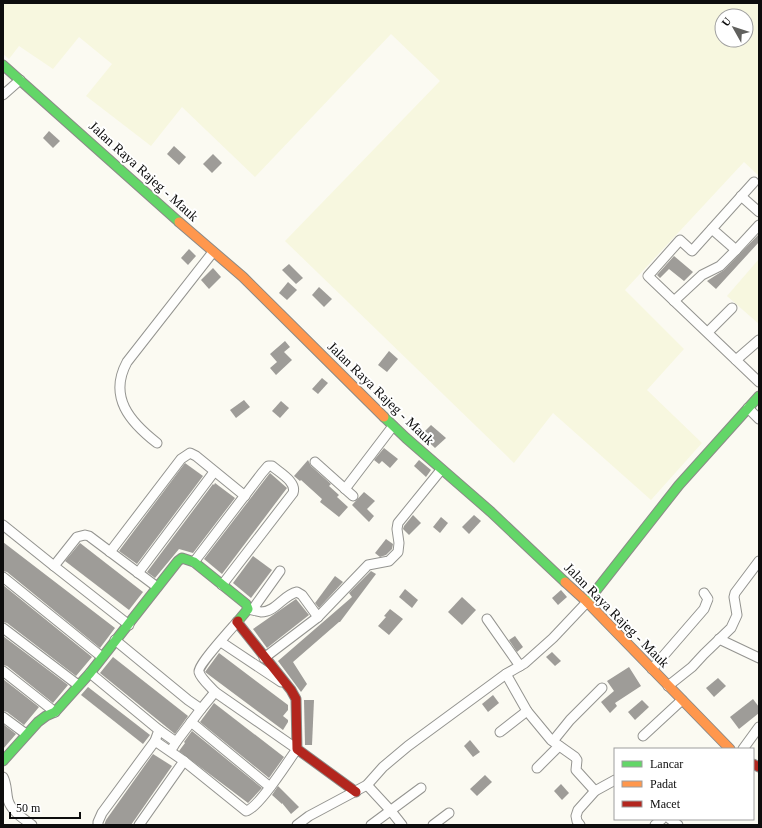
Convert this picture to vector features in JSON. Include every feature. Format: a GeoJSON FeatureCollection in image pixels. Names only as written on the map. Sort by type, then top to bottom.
{"type":"FeatureCollection","features":[{"type":"Feature","properties":{"kind":"main road","name":"Jalan Raya Rajeg - Mauk"},"geometry":{"type":"LineString","coordinates":[[3,65],[212,252],[243,277],[392,426],[491,512],[586,602],[623,638],[729,748]]}},
{"type":"Feature","properties":{"kind":"main road"},"geometry":{"type":"LineString","coordinates":[[586,602],[679,484],[759,396]]}},
{"type":"Feature","properties":{"kind":"main road"},"geometry":{"type":"LineString","coordinates":[[3,761],[38,722],[55,712],[78,685],[90,674],[157,587],[182,558],[189,559],[194,562],[252,610],[237,622],[264,658],[291,690],[296,699],[297,749],[356,792]]}},
{"type":"Feature","properties":{"kind":"street"},"geometry":{"type":"LineString","coordinates":[[3,95],[20,80]]}},
{"type":"Feature","properties":{"kind":"street"},"geometry":{"type":"LineString","coordinates":[[754,182],[692,251],[680,240],[648,276],[759,382]]}},
{"type":"Feature","properties":{"kind":"street"},"geometry":{"type":"LineString","coordinates":[[741,196],[759,212]]}},
{"type":"Feature","properties":{"kind":"street"},"geometry":{"type":"LineString","coordinates":[[674,301],[702,275],[720,266],[759,225]]}},
{"type":"Feature","properties":{"kind":"street"},"geometry":{"type":"LineString","coordinates":[[712,229],[736,250]]}},
{"type":"Feature","properties":{"kind":"street"},"geometry":{"type":"LineString","coordinates":[[157,443],[143,432],[125,410],[121,400],[120,389],[123,369],[212,252]]}},
{"type":"Feature","properties":{"kind":"street"},"geometry":{"type":"LineString","coordinates":[[708,332],[732,308]]}},
{"type":"Feature","properties":{"kind":"street"},"geometry":{"type":"LineString","coordinates":[[736,360],[759,340]]}},
{"type":"Feature","properties":{"kind":"street"},"geometry":{"type":"LineString","coordinates":[[748,408],[759,419]]}},
{"type":"Feature","properties":{"kind":"street"},"geometry":{"type":"LineString","coordinates":[[344,489],[392,426]]}},
{"type":"Feature","properties":{"kind":"street"},"geometry":{"type":"LineString","coordinates":[[110,552],[187,454],[193,454],[245,496]]}},
{"type":"Feature","properties":{"kind":"street"},"geometry":{"type":"LineString","coordinates":[[315,462],[353,496]]}},
{"type":"Feature","properties":{"kind":"street"},"geometry":{"type":"LineString","coordinates":[[194,562],[262,473],[269,466],[290,481],[294,488],[292,495],[222,585]]}},
{"type":"Feature","properties":{"kind":"street"},"geometry":{"type":"LineString","coordinates":[[264,658],[318,618],[368,565],[372,563],[389,561],[398,552],[398,523],[441,470]]}},
{"type":"Feature","properties":{"kind":"street"},"geometry":{"type":"LineString","coordinates":[[138,573],[214,472]]}},
{"type":"Feature","properties":{"kind":"street"},"geometry":{"type":"LineString","coordinates":[[3,525],[128,625]]}},
{"type":"Feature","properties":{"kind":"street"},"geometry":{"type":"LineString","coordinates":[[54,566],[77,537],[80,535],[85,535],[89,536],[157,587]]}},
{"type":"Feature","properties":{"kind":"street"},"geometry":{"type":"LineString","coordinates":[[668,686],[692,667],[726,633],[734,622],[737,615],[734,597],[735,593],[759,560]]}},
{"type":"Feature","properties":{"kind":"street"},"geometry":{"type":"LineString","coordinates":[[280,571],[252,610],[260,612],[270,609],[290,594],[297,592],[302,595],[318,618]]}},
{"type":"Feature","properties":{"kind":"street"},"geometry":{"type":"LineString","coordinates":[[3,578],[102,657]]}},
{"type":"Feature","properties":{"kind":"street"},"geometry":{"type":"LineString","coordinates":[[652,669],[704,608],[708,599],[704,593]]}},
{"type":"Feature","properties":{"kind":"street"},"geometry":{"type":"LineString","coordinates":[[297,825],[309,816],[367,785],[383,767],[408,746],[506,674],[525,663],[553,638],[586,602]]}},
{"type":"Feature","properties":{"kind":"street"},"geometry":{"type":"LineString","coordinates":[[487,619],[520,666]]}},
{"type":"Feature","properties":{"kind":"street"},"geometry":{"type":"LineString","coordinates":[[155,741],[184,761],[246,811],[250,810],[261,799],[297,749],[215,692],[203,679],[199,671],[204,660],[237,622]]}},
{"type":"Feature","properties":{"kind":"street"},"geometry":{"type":"LineString","coordinates":[[3,628],[78,685]]}},
{"type":"Feature","properties":{"kind":"street"},"geometry":{"type":"LineString","coordinates":[[719,639],[759,658]]}},
{"type":"Feature","properties":{"kind":"street"},"geometry":{"type":"LineString","coordinates":[[115,640],[201,709]]}},
{"type":"Feature","properties":{"kind":"street"},"geometry":{"type":"LineString","coordinates":[[221,642],[286,685]]}},
{"type":"Feature","properties":{"kind":"street"},"geometry":{"type":"LineString","coordinates":[[3,671],[55,712]]}},
{"type":"Feature","properties":{"kind":"street"},"geometry":{"type":"LineString","coordinates":[[90,674],[176,742]]}},
{"type":"Feature","properties":{"kind":"street"},"geometry":{"type":"LineString","coordinates":[[506,674],[527,712],[556,744],[575,757],[577,760],[576,770],[595,791]]}},
{"type":"Feature","properties":{"kind":"street"},"geometry":{"type":"LineString","coordinates":[[537,768],[556,744],[570,720],[602,688]]}},
{"type":"Feature","properties":{"kind":"street"},"geometry":{"type":"LineString","coordinates":[[170,752],[215,692]]}},
{"type":"Feature","properties":{"kind":"street"},"geometry":{"type":"LineString","coordinates":[[643,736],[682,700]]}},
{"type":"Feature","properties":{"kind":"street"},"geometry":{"type":"LineString","coordinates":[[500,732],[527,712]]}},
{"type":"Feature","properties":{"kind":"street"},"geometry":{"type":"LineString","coordinates":[[3,717],[26,734]]}},
{"type":"Feature","properties":{"kind":"street"},"geometry":{"type":"LineString","coordinates":[[191,722],[270,787]]}},
{"type":"Feature","properties":{"kind":"street"},"geometry":{"type":"LineString","coordinates":[[744,748],[759,727]]}},
{"type":"Feature","properties":{"kind":"street"},"geometry":{"type":"LineString","coordinates":[[98,825],[102,813],[155,741],[159,730]]}},
{"type":"Feature","properties":{"kind":"street"},"geometry":{"type":"LineString","coordinates":[[139,825],[184,761]]}},
{"type":"Feature","properties":{"kind":"street"},"geometry":{"type":"LineString","coordinates":[[3,778],[5,780],[8,799],[11,806],[32,825]]}},
{"type":"Feature","properties":{"kind":"street"},"geometry":{"type":"LineString","coordinates":[[580,825],[576,816],[578,810],[595,791],[614,781]]}},
{"type":"Feature","properties":{"kind":"street"},"geometry":{"type":"LineString","coordinates":[[367,785],[402,825]]}},
{"type":"Feature","properties":{"kind":"street"},"geometry":{"type":"LineString","coordinates":[[371,825],[422,788]]}},
{"type":"Feature","properties":{"kind":"street"},"geometry":{"type":"LineString","coordinates":[[433,825],[449,813]]}},
{"type":"Feature","properties":{"kind":"green space"},"geometry":{"type":"Polygon","coordinates":[[[3,3],[759,3],[759,176],[744,162],[625,290],[684,349],[647,390],[702,443],[651,500],[553,413],[514,463],[285,241],[440,81],[391,34],[255,177],[182,107],[151,146],[86,96],[112,64],[79,37],[53,69],[19,46],[9,59],[3,54],[3,3]]]}},
{"type":"Feature","properties":{"kind":"green space"},"geometry":{"type":"Polygon","coordinates":[[[759,259],[759,324],[727,296],[759,259]]]}},
{"type":"Feature","properties":{"kind":"building"},"geometry":{"type":"Polygon","coordinates":[[[49,131],[60,141],[53,148],[43,138],[49,131]]]}},
{"type":"Feature","properties":{"kind":"building"},"geometry":{"type":"Polygon","coordinates":[[[174,146],[186,157],[179,165],[167,154],[174,146]]]}},
{"type":"Feature","properties":{"kind":"building"},"geometry":{"type":"Polygon","coordinates":[[[213,154],[222,163],[212,173],[203,164],[213,154]]]}},
{"type":"Feature","properties":{"kind":"building"},"geometry":{"type":"Polygon","coordinates":[[[759,234],[759,242],[716,289],[707,281],[724,270],[759,234]]]}},
{"type":"Feature","properties":{"kind":"building"},"geometry":{"type":"Polygon","coordinates":[[[189,249],[196,256],[188,265],[181,258],[189,249]]]}},
{"type":"Feature","properties":{"kind":"building"},"geometry":{"type":"Polygon","coordinates":[[[674,256],[693,272],[684,281],[669,269],[660,278],[657,275],[674,256]]]}},
{"type":"Feature","properties":{"kind":"building"},"geometry":{"type":"Polygon","coordinates":[[[289,264],[303,278],[296,284],[282,270],[289,264]]]}},
{"type":"Feature","properties":{"kind":"building"},"geometry":{"type":"Polygon","coordinates":[[[213,268],[221,277],[209,289],[201,280],[213,268]]]}},
{"type":"Feature","properties":{"kind":"building"},"geometry":{"type":"Polygon","coordinates":[[[288,282],[297,290],[287,300],[279,293],[288,282]]]}},
{"type":"Feature","properties":{"kind":"building"},"geometry":{"type":"Polygon","coordinates":[[[319,287],[332,299],[324,307],[312,295],[319,287]]]}},
{"type":"Feature","properties":{"kind":"building"},"geometry":{"type":"Polygon","coordinates":[[[285,341],[290,347],[284,352],[292,360],[276,375],[270,368],[277,362],[270,354],[285,341]]]}},
{"type":"Feature","properties":{"kind":"building"},"geometry":{"type":"Polygon","coordinates":[[[389,351],[398,359],[387,372],[378,365],[389,351]]]}},
{"type":"Feature","properties":{"kind":"building"},"geometry":{"type":"Polygon","coordinates":[[[322,378],[328,383],[318,394],[312,389],[322,378]]]}},
{"type":"Feature","properties":{"kind":"building"},"geometry":{"type":"Polygon","coordinates":[[[244,400],[250,407],[236,418],[230,410],[244,400]]]}},
{"type":"Feature","properties":{"kind":"building"},"geometry":{"type":"Polygon","coordinates":[[[281,401],[289,408],[280,418],[272,411],[281,401]]]}},
{"type":"Feature","properties":{"kind":"building"},"geometry":{"type":"Polygon","coordinates":[[[431,425],[446,438],[435,448],[421,435],[431,425]]]}},
{"type":"Feature","properties":{"kind":"building"},"geometry":{"type":"Polygon","coordinates":[[[384,448],[398,459],[390,468],[382,461],[379,464],[374,460],[384,448]]]}},
{"type":"Feature","properties":{"kind":"building"},"geometry":{"type":"Polygon","coordinates":[[[308,460],[311,466],[331,484],[329,486],[339,495],[337,497],[348,507],[339,517],[320,502],[322,499],[301,480],[300,481],[294,476],[308,460]]]}},
{"type":"Feature","properties":{"kind":"building"},"geometry":{"type":"Polygon","coordinates":[[[419,460],[431,470],[426,477],[414,466],[419,460]]]}},
{"type":"Feature","properties":{"kind":"building"},"geometry":{"type":"Polygon","coordinates":[[[185,463],[203,476],[137,564],[119,551],[185,463]]]}},
{"type":"Feature","properties":{"kind":"building"},"geometry":{"type":"Polygon","coordinates":[[[270,473],[287,488],[222,574],[204,559],[270,473]]]}},
{"type":"Feature","properties":{"kind":"building"},"geometry":{"type":"Polygon","coordinates":[[[215,483],[235,498],[193,553],[179,549],[155,578],[147,572],[215,483]]]}},
{"type":"Feature","properties":{"kind":"building"},"geometry":{"type":"Polygon","coordinates":[[[364,492],[375,501],[367,509],[374,516],[369,522],[352,505],[364,492]]]}},
{"type":"Feature","properties":{"kind":"building"},"geometry":{"type":"Polygon","coordinates":[[[413,515],[421,523],[409,535],[403,529],[413,515]]]}},
{"type":"Feature","properties":{"kind":"building"},"geometry":{"type":"Polygon","coordinates":[[[474,515],[481,521],[469,534],[462,527],[474,515]]]}},
{"type":"Feature","properties":{"kind":"building"},"geometry":{"type":"Polygon","coordinates":[[[441,517],[448,523],[440,533],[433,527],[441,517]]]}},
{"type":"Feature","properties":{"kind":"building"},"geometry":{"type":"Polygon","coordinates":[[[386,539],[393,544],[392,549],[386,555],[380,557],[375,553],[386,539]]]}},
{"type":"Feature","properties":{"kind":"building"},"geometry":{"type":"Polygon","coordinates":[[[3,542],[115,628],[100,648],[7,572],[3,571],[3,542]]]}},
{"type":"Feature","properties":{"kind":"building"},"geometry":{"type":"Polygon","coordinates":[[[80,543],[143,592],[129,610],[65,561],[80,543]]]}},
{"type":"Feature","properties":{"kind":"building"},"geometry":{"type":"Polygon","coordinates":[[[253,556],[272,570],[251,598],[233,583],[253,556]]]}},
{"type":"Feature","properties":{"kind":"building"},"geometry":{"type":"Polygon","coordinates":[[[371,571],[376,574],[340,622],[293,662],[307,684],[301,692],[278,661],[352,597],[349,593],[371,571]]]}},
{"type":"Feature","properties":{"kind":"building"},"geometry":{"type":"Polygon","coordinates":[[[335,576],[343,582],[319,608],[315,603],[335,576]]]}},
{"type":"Feature","properties":{"kind":"building"},"geometry":{"type":"Polygon","coordinates":[[[3,585],[92,657],[76,676],[7,623],[3,622],[3,585]]]}},
{"type":"Feature","properties":{"kind":"building"},"geometry":{"type":"Polygon","coordinates":[[[405,589],[418,600],[412,608],[399,597],[405,589]]]}},
{"type":"Feature","properties":{"kind":"building"},"geometry":{"type":"Polygon","coordinates":[[[561,590],[567,597],[558,605],[552,598],[561,590]]]}},
{"type":"Feature","properties":{"kind":"building"},"geometry":{"type":"Polygon","coordinates":[[[462,597],[476,610],[462,625],[448,612],[462,597]]]}},
{"type":"Feature","properties":{"kind":"building"},"geometry":{"type":"Polygon","coordinates":[[[296,599],[309,615],[267,648],[253,629],[296,599]]]}},
{"type":"Feature","properties":{"kind":"building"},"geometry":{"type":"Polygon","coordinates":[[[390,609],[403,619],[389,635],[378,626],[386,617],[384,616],[390,609]]]}},
{"type":"Feature","properties":{"kind":"building"},"geometry":{"type":"Polygon","coordinates":[[[3,636],[68,685],[53,703],[7,666],[3,665],[3,636]]]}},
{"type":"Feature","properties":{"kind":"building"},"geometry":{"type":"Polygon","coordinates":[[[515,636],[523,647],[517,652],[509,640],[515,636]]]}},
{"type":"Feature","properties":{"kind":"building"},"geometry":{"type":"Polygon","coordinates":[[[552,652],[561,661],[555,666],[546,657],[552,652]]]}},
{"type":"Feature","properties":{"kind":"building"},"geometry":{"type":"Polygon","coordinates":[[[219,653],[288,705],[288,710],[283,716],[288,720],[288,722],[283,730],[205,672],[219,653]]]}},
{"type":"Feature","properties":{"kind":"building"},"geometry":{"type":"Polygon","coordinates":[[[113,657],[188,716],[175,734],[100,673],[113,657]]]}},
{"type":"Feature","properties":{"kind":"building"},"geometry":{"type":"Polygon","coordinates":[[[629,667],[641,686],[615,703],[617,706],[610,713],[601,702],[614,691],[607,681],[629,667]]]}},
{"type":"Feature","properties":{"kind":"building"},"geometry":{"type":"Polygon","coordinates":[[[718,678],[726,686],[714,697],[706,688],[718,678]]]}},
{"type":"Feature","properties":{"kind":"building"},"geometry":{"type":"Polygon","coordinates":[[[3,679],[39,707],[24,725],[7,712],[3,711],[3,679]]]}},
{"type":"Feature","properties":{"kind":"building"},"geometry":{"type":"Polygon","coordinates":[[[88,687],[150,735],[143,744],[81,695],[88,687]]]}},
{"type":"Feature","properties":{"kind":"building"},"geometry":{"type":"Polygon","coordinates":[[[493,695],[499,703],[488,712],[482,704],[493,695]]]}},
{"type":"Feature","properties":{"kind":"building"},"geometry":{"type":"Polygon","coordinates":[[[753,699],[759,707],[759,713],[739,729],[730,717],[753,699]]]}},
{"type":"Feature","properties":{"kind":"building"},"geometry":{"type":"Polygon","coordinates":[[[304,700],[314,700],[312,745],[305,745],[304,700]]]}},
{"type":"Feature","properties":{"kind":"building"},"geometry":{"type":"Polygon","coordinates":[[[642,700],[649,707],[635,720],[628,712],[642,700]]]}},
{"type":"Feature","properties":{"kind":"building"},"geometry":{"type":"Polygon","coordinates":[[[214,703],[284,757],[269,778],[200,722],[214,703]]]}},
{"type":"Feature","properties":{"kind":"building"},"geometry":{"type":"Polygon","coordinates":[[[3,724],[16,734],[3,749],[3,724]]]}},
{"type":"Feature","properties":{"kind":"building"},"geometry":{"type":"Polygon","coordinates":[[[192,731],[262,788],[248,803],[179,751],[192,731]]]}},
{"type":"Feature","properties":{"kind":"building"},"geometry":{"type":"Polygon","coordinates":[[[470,740],[480,752],[473,757],[464,746],[470,740]]]}},
{"type":"Feature","properties":{"kind":"building"},"geometry":{"type":"Polygon","coordinates":[[[153,754],[172,766],[131,825],[104,825],[106,820],[153,754]]]}},
{"type":"Feature","properties":{"kind":"building"},"geometry":{"type":"Polygon","coordinates":[[[485,775],[492,782],[477,796],[470,789],[485,775]]]}},
{"type":"Feature","properties":{"kind":"building"},"geometry":{"type":"Polygon","coordinates":[[[561,784],[569,793],[562,800],[554,791],[561,784]]]}},
{"type":"Feature","properties":{"kind":"building"},"geometry":{"type":"Polygon","coordinates":[[[278,786],[299,807],[291,814],[282,803],[272,795],[278,786]]]}},
{"type":"Feature","properties":{"kind":"traffic: fast"},"geometry":{"type":"LineString","coordinates":[[3,65],[179,222]]}},
{"type":"Feature","properties":{"kind":"traffic: fast"},"geometry":{"type":"LineString","coordinates":[[587,602],[679,485],[759,396]]}},
{"type":"Feature","properties":{"kind":"traffic: fast"},"geometry":{"type":"LineString","coordinates":[[384,417],[491,512],[565,582]]}},
{"type":"Feature","properties":{"kind":"traffic: fast"},"geometry":{"type":"LineString","coordinates":[[3,761],[38,722],[55,712],[90,673],[178,561],[182,558],[194,562],[246,604],[248,609],[238,621]]}},
{"type":"Feature","properties":{"kind":"traffic: slow"},"geometry":{"type":"LineString","coordinates":[[179,222],[243,277],[384,417]]}},
{"type":"Feature","properties":{"kind":"traffic: slow"},"geometry":{"type":"LineString","coordinates":[[565,582],[587,602],[729,748]]}},
{"type":"Feature","properties":{"kind":"traffic: jam"},"geometry":{"type":"LineString","coordinates":[[238,621],[237,622],[291,690],[296,699],[297,749],[356,792]]}},
{"type":"Feature","properties":{"kind":"traffic: jam"},"geometry":{"type":"LineString","coordinates":[[754,764],[759,767]]}}]}
